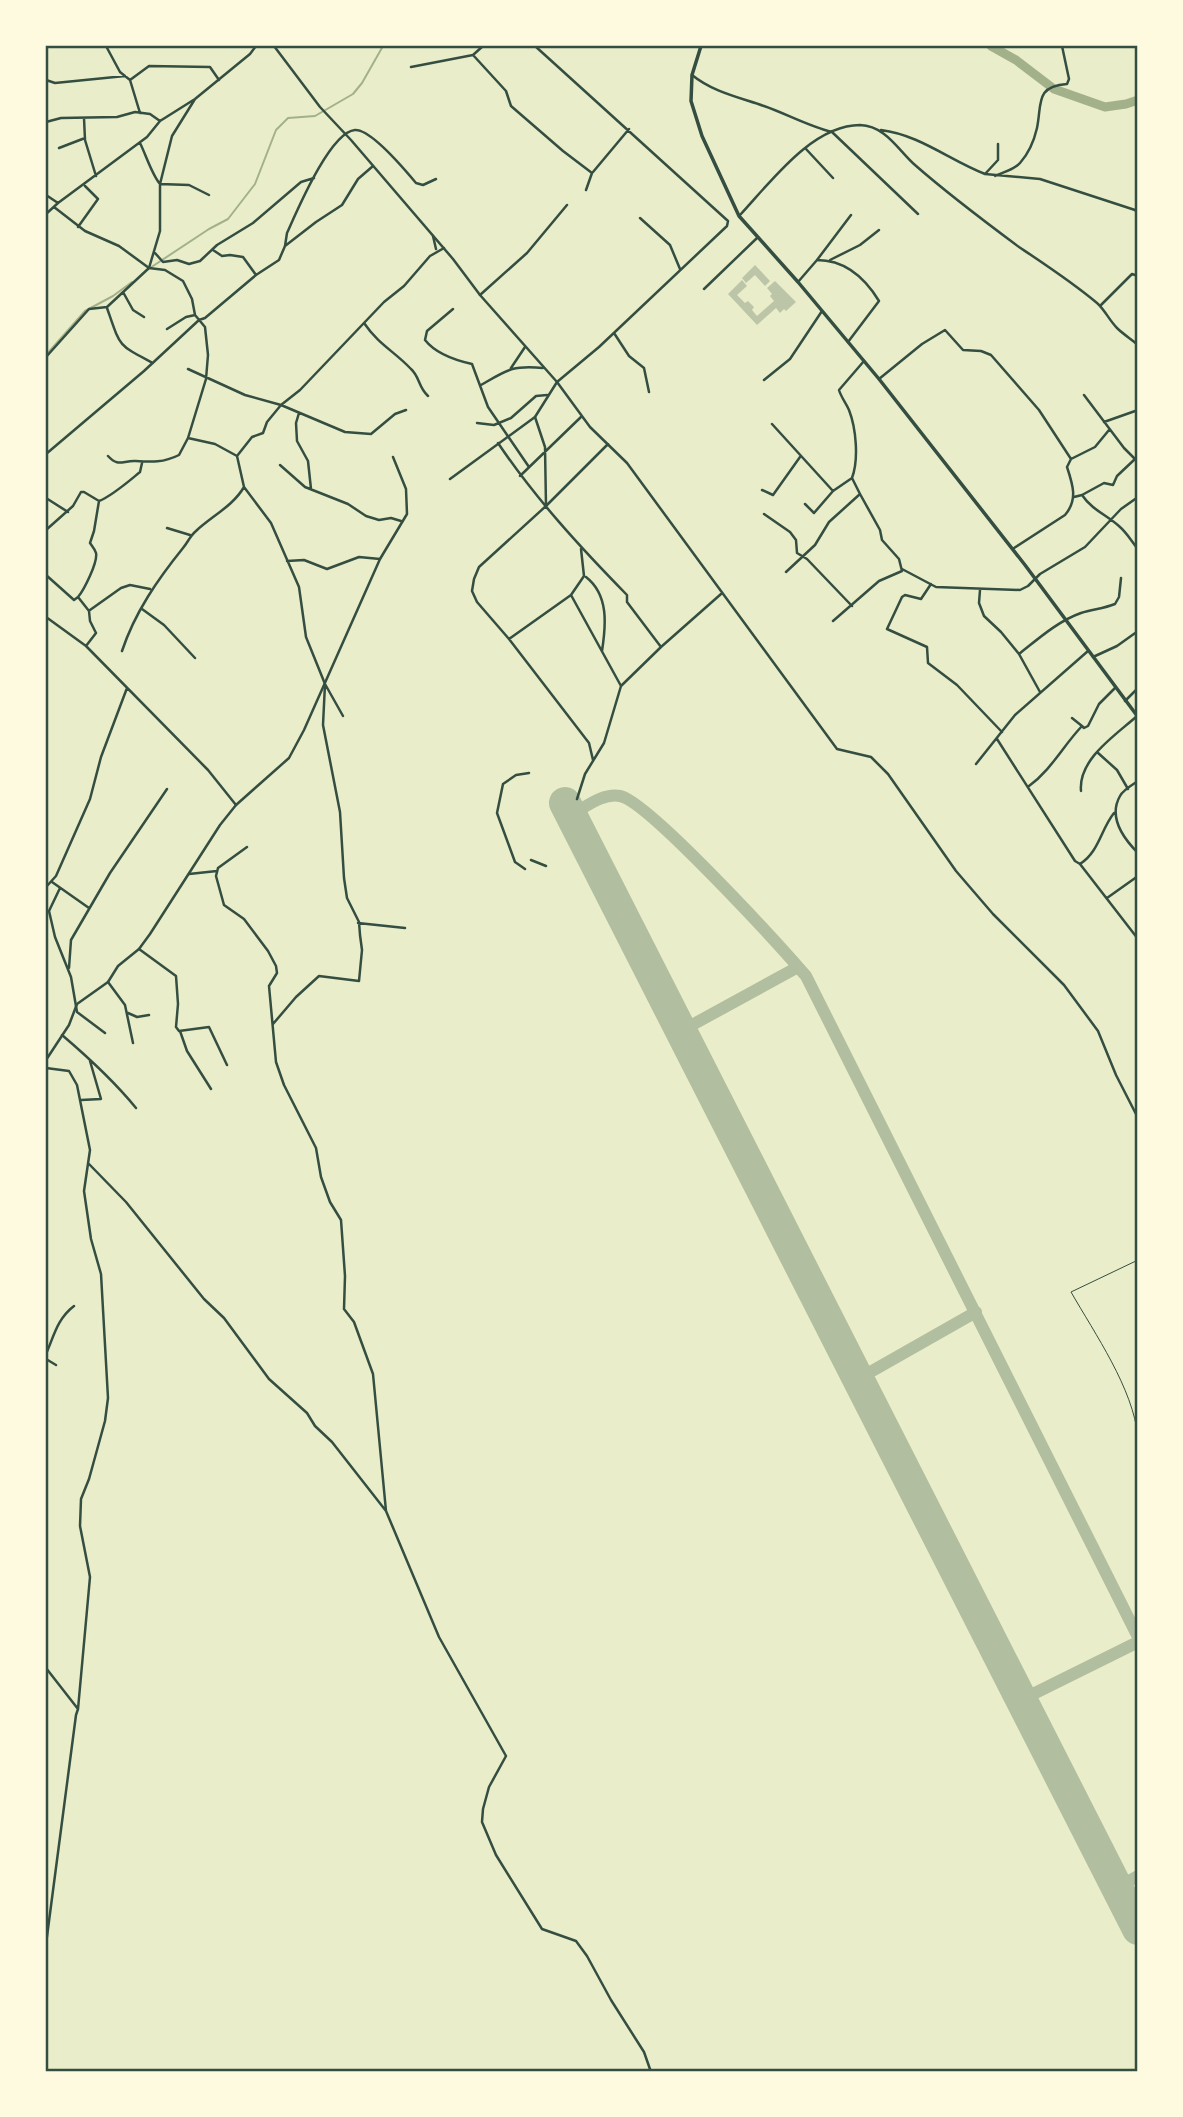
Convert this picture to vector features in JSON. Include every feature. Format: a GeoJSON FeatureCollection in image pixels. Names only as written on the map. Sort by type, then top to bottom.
{"type":"FeatureCollection","features":[{"type":"Feature","properties":{"kind":"main road"},"geometry":{"type":"LineString","coordinates":[[701,46],[690,91],[695,118],[738,216],[864,361],[1012,549],[1137,716]]}},
{"type":"Feature","properties":{"kind":"street"},"geometry":{"type":"LineString","coordinates":[[106,46],[130,80],[140,113]]}},
{"type":"Feature","properties":{"kind":"street"},"geometry":{"type":"LineString","coordinates":[[46,214],[140,143],[160,121],[219,80],[256,46]]}},
{"type":"Feature","properties":{"kind":"street"},"geometry":{"type":"LineString","coordinates":[[274,46],[328,117],[432,234],[480,295],[557,382],[582,416],[633,472],[837,749],[871,757],[888,774],[956,871],[993,914],[1072,995],[1098,1031],[1138,1118]]}},
{"type":"Feature","properties":{"kind":"street"},"geometry":{"type":"LineString","coordinates":[[411,67],[473,55],[483,46]]}},
{"type":"Feature","properties":{"kind":"street"},"geometry":{"type":"LineString","coordinates":[[450,478],[535,417],[557,382],[614,333],[727,226],[728,221],[535,46]]}},
{"type":"Feature","properties":{"kind":"street"},"geometry":{"type":"LineString","coordinates":[[995,176],[1018,166],[1030,150],[1043,92],[1051,86],[1067,84],[1069,79],[1062,46]]}},
{"type":"Feature","properties":{"kind":"street"},"geometry":{"type":"LineString","coordinates":[[473,55],[506,91],[512,106],[592,173]]}},
{"type":"Feature","properties":{"kind":"street"},"geometry":{"type":"LineString","coordinates":[[130,80],[149,66],[211,67],[219,80]]}},
{"type":"Feature","properties":{"kind":"street"},"geometry":{"type":"LineString","coordinates":[[692,75],[718,92],[763,106],[813,128],[832,132],[918,214]]}},
{"type":"Feature","properties":{"kind":"street"},"geometry":{"type":"LineString","coordinates":[[46,80],[55,83],[125,76]]}},
{"type":"Feature","properties":{"kind":"street"},"geometry":{"type":"LineString","coordinates":[[46,357],[89,309],[107,307],[149,268],[160,231],[160,184],[172,136],[195,99]]}},
{"type":"Feature","properties":{"kind":"street"},"geometry":{"type":"LineString","coordinates":[[46,122],[61,118],[140,113],[150,114],[160,121]]}},
{"type":"Feature","properties":{"kind":"street"},"geometry":{"type":"LineString","coordinates":[[84,118],[85,138],[96,176]]}},
{"type":"Feature","properties":{"kind":"street"},"geometry":{"type":"LineString","coordinates":[[738,216],[814,141],[832,132],[862,125],[897,132],[923,141],[985,174],[1057,183],[1135,210],[1138,214]]}},
{"type":"Feature","properties":{"kind":"street"},"geometry":{"type":"LineString","coordinates":[[586,190],[592,173],[629,129]]}},
{"type":"Feature","properties":{"kind":"street"},"geometry":{"type":"LineString","coordinates":[[46,454],[199,320],[279,260],[287,233],[324,157],[345,134],[354,130],[362,132],[404,168],[416,183],[423,185],[436,179]]}},
{"type":"Feature","properties":{"kind":"street"},"geometry":{"type":"LineString","coordinates":[[877,130],[891,139],[913,163],[954,197],[1020,247],[1063,275],[1100,306],[1117,328],[1138,345]]}},
{"type":"Feature","properties":{"kind":"street"},"geometry":{"type":"LineString","coordinates":[[59,148],[85,138]]}},
{"type":"Feature","properties":{"kind":"street"},"geometry":{"type":"LineString","coordinates":[[140,143],[150,162],[154,178],[160,184],[189,185],[209,195]]}},
{"type":"Feature","properties":{"kind":"street"},"geometry":{"type":"LineString","coordinates":[[985,174],[998,160],[998,144]]}},
{"type":"Feature","properties":{"kind":"street"},"geometry":{"type":"LineString","coordinates":[[805,149],[832,178]]}},
{"type":"Feature","properties":{"kind":"street"},"geometry":{"type":"LineString","coordinates":[[285,246],[342,205],[358,179],[373,166]]}},
{"type":"Feature","properties":{"kind":"street"},"geometry":{"type":"LineString","coordinates":[[163,262],[177,260],[189,264],[200,261],[217,245],[261,217],[301,182],[314,178]]}},
{"type":"Feature","properties":{"kind":"street"},"geometry":{"type":"LineString","coordinates":[[78,227],[98,200],[84,185]]}},
{"type":"Feature","properties":{"kind":"street"},"geometry":{"type":"LineString","coordinates":[[46,195],[58,203]]}},
{"type":"Feature","properties":{"kind":"street"},"geometry":{"type":"LineString","coordinates":[[480,295],[527,253],[567,205]]}},
{"type":"Feature","properties":{"kind":"street"},"geometry":{"type":"LineString","coordinates":[[54,207],[78,227],[119,246],[149,268],[165,270],[183,281],[192,299],[195,315],[205,327],[207,336],[206,379],[188,438],[179,455],[161,462],[142,463],[115,463],[108,456]]}},
{"type":"Feature","properties":{"kind":"street"},"geometry":{"type":"LineString","coordinates":[[798,282],[851,215]]}},
{"type":"Feature","properties":{"kind":"street"},"geometry":{"type":"LineString","coordinates":[[640,218],[670,245],[680,270]]}},
{"type":"Feature","properties":{"kind":"street"},"geometry":{"type":"LineString","coordinates":[[817,260],[830,260],[860,245],[879,230]]}},
{"type":"Feature","properties":{"kind":"street"},"geometry":{"type":"LineString","coordinates":[[432,234],[436,244],[435,253]]}},
{"type":"Feature","properties":{"kind":"street"},"geometry":{"type":"LineString","coordinates":[[704,289],[757,238]]}},
{"type":"Feature","properties":{"kind":"street"},"geometry":{"type":"LineString","coordinates":[[237,456],[252,437],[263,433],[267,422],[281,405],[300,390],[435,253],[444,248]]}},
{"type":"Feature","properties":{"kind":"street"},"geometry":{"type":"LineString","coordinates":[[213,250],[222,256],[243,257],[256,275]]}},
{"type":"Feature","properties":{"kind":"street"},"geometry":{"type":"LineString","coordinates":[[155,252],[163,262],[165,270]]}},
{"type":"Feature","properties":{"kind":"street"},"geometry":{"type":"LineString","coordinates":[[830,260],[858,274],[880,301],[848,342]]}},
{"type":"Feature","properties":{"kind":"street"},"geometry":{"type":"LineString","coordinates":[[1100,306],[1132,274],[1138,276]]}},
{"type":"Feature","properties":{"kind":"street"},"geometry":{"type":"LineString","coordinates":[[122,292],[133,310],[144,317]]}},
{"type":"Feature","properties":{"kind":"street"},"geometry":{"type":"LineString","coordinates":[[107,307],[119,344],[153,363]]}},
{"type":"Feature","properties":{"kind":"street"},"geometry":{"type":"LineString","coordinates":[[453,309],[427,331],[425,340],[433,350],[472,364],[488,407],[529,467]]}},
{"type":"Feature","properties":{"kind":"street"},"geometry":{"type":"LineString","coordinates":[[764,380],[790,359],[822,311]]}},
{"type":"Feature","properties":{"kind":"street"},"geometry":{"type":"LineString","coordinates":[[167,329],[186,317],[195,315]]}},
{"type":"Feature","properties":{"kind":"street"},"geometry":{"type":"LineString","coordinates":[[364,323],[382,346],[413,370],[420,390],[428,396]]}},
{"type":"Feature","properties":{"kind":"street"},"geometry":{"type":"LineString","coordinates":[[878,379],[922,344],[945,330],[963,350],[981,351],[991,355],[1039,410],[1071,459]]}},
{"type":"Feature","properties":{"kind":"street"},"geometry":{"type":"LineString","coordinates":[[614,333],[629,356],[643,368],[649,392]]}},
{"type":"Feature","properties":{"kind":"street"},"geometry":{"type":"LineString","coordinates":[[511,368],[525,347]]}},
{"type":"Feature","properties":{"kind":"street"},"geometry":{"type":"LineString","coordinates":[[805,504],[814,513],[833,491],[852,478],[856,438],[850,412],[839,390],[864,361]]}},
{"type":"Feature","properties":{"kind":"street"},"geometry":{"type":"LineString","coordinates":[[481,385],[511,368],[544,368]]}},
{"type":"Feature","properties":{"kind":"street"},"geometry":{"type":"LineString","coordinates":[[188,369],[245,395],[281,405],[345,432],[370,435],[395,414],[406,410]]}},
{"type":"Feature","properties":{"kind":"street"},"geometry":{"type":"LineString","coordinates":[[477,423],[494,425],[511,418],[536,396],[547,395]]}},
{"type":"Feature","properties":{"kind":"street"},"geometry":{"type":"LineString","coordinates":[[1074,497],[1104,483],[1113,485],[1116,476],[1136,461],[1084,395]]}},
{"type":"Feature","properties":{"kind":"street"},"geometry":{"type":"LineString","coordinates":[[1104,422],[1138,410]]}},
{"type":"Feature","properties":{"kind":"street"},"geometry":{"type":"LineString","coordinates":[[299,412],[296,423],[297,441],[308,461],[311,489]]}},
{"type":"Feature","properties":{"kind":"street"},"geometry":{"type":"LineString","coordinates":[[520,476],[582,416]]}},
{"type":"Feature","properties":{"kind":"street"},"geometry":{"type":"LineString","coordinates":[[535,417],[545,452],[546,506]]}},
{"type":"Feature","properties":{"kind":"street"},"geometry":{"type":"LineString","coordinates":[[772,424],[833,491]]}},
{"type":"Feature","properties":{"kind":"street"},"geometry":{"type":"LineString","coordinates":[[1012,549],[1065,515],[1071,508],[1073,484],[1067,467],[1071,459],[1095,447],[1110,429]]}},
{"type":"Feature","properties":{"kind":"street"},"geometry":{"type":"LineString","coordinates":[[188,438],[215,444],[237,456],[244,487],[271,523],[299,587],[306,637],[325,684],[343,716]]}},
{"type":"Feature","properties":{"kind":"street"},"geometry":{"type":"LineString","coordinates":[[498,443],[520,476],[581,548],[627,595],[627,602],[662,647]]}},
{"type":"Feature","properties":{"kind":"street"},"geometry":{"type":"LineString","coordinates":[[594,761],[589,743],[477,602],[472,591],[479,567],[546,506],[607,444]]}},
{"type":"Feature","properties":{"kind":"street"},"geometry":{"type":"LineString","coordinates":[[46,1060],[77,1004],[108,982],[118,966],[139,949],[236,805],[289,758],[380,559],[407,514],[406,489],[393,457]]}},
{"type":"Feature","properties":{"kind":"street"},"geometry":{"type":"LineString","coordinates":[[762,490],[773,495],[800,457]]}},
{"type":"Feature","properties":{"kind":"street"},"geometry":{"type":"LineString","coordinates":[[46,530],[68,512],[81,492],[99,500],[108,497],[140,471],[142,463]]}},
{"type":"Feature","properties":{"kind":"street"},"geometry":{"type":"LineString","coordinates":[[280,465],[299,483],[348,504],[374,519],[391,518],[401,521]]}},
{"type":"Feature","properties":{"kind":"street"},"geometry":{"type":"LineString","coordinates":[[852,478],[880,530],[882,540],[900,559],[902,569]]}},
{"type":"Feature","properties":{"kind":"street"},"geometry":{"type":"LineString","coordinates":[[122,651],[150,589],[191,536],[238,497],[244,487]]}},
{"type":"Feature","properties":{"kind":"street"},"geometry":{"type":"LineString","coordinates":[[786,572],[815,545],[829,522],[860,494]]}},
{"type":"Feature","properties":{"kind":"street"},"geometry":{"type":"LineString","coordinates":[[1083,495],[1094,509],[1121,527],[1138,549]]}},
{"type":"Feature","properties":{"kind":"street"},"geometry":{"type":"LineString","coordinates":[[902,569],[936,587],[1015,592],[1085,547],[1121,509],[1138,497]]}},
{"type":"Feature","properties":{"kind":"street"},"geometry":{"type":"LineString","coordinates":[[46,498],[68,512]]}},
{"type":"Feature","properties":{"kind":"street"},"geometry":{"type":"LineString","coordinates":[[46,575],[69,597],[74,600],[78,597],[87,583],[96,558],[90,543],[99,500]]}},
{"type":"Feature","properties":{"kind":"street"},"geometry":{"type":"LineString","coordinates":[[764,514],[790,532],[796,540],[797,553],[807,559],[852,606]]}},
{"type":"Feature","properties":{"kind":"street"},"geometry":{"type":"LineString","coordinates":[[167,528],[191,536]]}},
{"type":"Feature","properties":{"kind":"street"},"geometry":{"type":"LineString","coordinates":[[509,639],[571,595],[584,576],[581,548]]}},
{"type":"Feature","properties":{"kind":"street"},"geometry":{"type":"LineString","coordinates":[[287,561],[304,560],[327,569],[359,557],[380,559]]}},
{"type":"Feature","properties":{"kind":"street"},"geometry":{"type":"LineString","coordinates":[[833,621],[878,581],[896,575],[902,569]]}},
{"type":"Feature","properties":{"kind":"street"},"geometry":{"type":"LineString","coordinates":[[584,576],[597,586],[603,605],[606,623],[602,651]]}},
{"type":"Feature","properties":{"kind":"street"},"geometry":{"type":"LineString","coordinates":[[1018,654],[1065,620],[1084,611],[1098,610],[1115,604],[1119,597],[1121,578]]}},
{"type":"Feature","properties":{"kind":"street"},"geometry":{"type":"LineString","coordinates":[[931,584],[921,599],[905,595],[902,597],[887,629],[927,647],[928,663],[957,685],[1002,732]]}},
{"type":"Feature","properties":{"kind":"street"},"geometry":{"type":"LineString","coordinates":[[89,611],[121,588],[130,585],[150,589]]}},
{"type":"Feature","properties":{"kind":"street"},"geometry":{"type":"LineString","coordinates":[[980,590],[979,603],[984,616],[1018,654],[1040,692]]}},
{"type":"Feature","properties":{"kind":"street"},"geometry":{"type":"LineString","coordinates":[[578,799],[585,774],[604,743],[621,686],[721,594]]}},
{"type":"Feature","properties":{"kind":"street"},"geometry":{"type":"LineString","coordinates":[[571,595],[621,686]]}},
{"type":"Feature","properties":{"kind":"street"},"geometry":{"type":"LineString","coordinates":[[78,597],[89,611],[96,633],[86,646]]}},
{"type":"Feature","properties":{"kind":"street"},"geometry":{"type":"LineString","coordinates":[[142,609],[164,625],[170,635],[195,658]]}},
{"type":"Feature","properties":{"kind":"street"},"geometry":{"type":"LineString","coordinates":[[46,617],[86,646],[208,770],[236,805]]}},
{"type":"Feature","properties":{"kind":"street"},"geometry":{"type":"LineString","coordinates":[[1093,657],[1117,646],[1138,631]]}},
{"type":"Feature","properties":{"kind":"street"},"geometry":{"type":"LineString","coordinates":[[976,764],[1015,715],[1088,651]]}},
{"type":"Feature","properties":{"kind":"street"},"geometry":{"type":"LineString","coordinates":[[273,1024],[319,976],[359,981],[362,950],[359,922],[347,898],[340,812],[323,726],[325,684]]}},
{"type":"Feature","properties":{"kind":"street"},"geometry":{"type":"LineString","coordinates":[[46,887],[52,882],[68,852],[90,799],[101,757],[127,688]]}},
{"type":"Feature","properties":{"kind":"street"},"geometry":{"type":"LineString","coordinates":[[1072,718],[1084,728],[1088,726],[1099,705],[1115,688]]}},
{"type":"Feature","properties":{"kind":"street"},"geometry":{"type":"LineString","coordinates":[[1125,701],[1138,688]]}},
{"type":"Feature","properties":{"kind":"street"},"geometry":{"type":"LineString","coordinates":[[1081,791],[1086,767],[1097,752],[1137,716]]}},
{"type":"Feature","properties":{"kind":"street"},"geometry":{"type":"LineString","coordinates":[[1029,786],[1052,765],[1066,743],[1082,726]]}},
{"type":"Feature","properties":{"kind":"street"},"geometry":{"type":"LineString","coordinates":[[997,738],[1075,861],[1138,939]]}},
{"type":"Feature","properties":{"kind":"street"},"geometry":{"type":"LineString","coordinates":[[1097,752],[1117,770],[1128,789]]}},
{"type":"Feature","properties":{"kind":"street"},"geometry":{"type":"LineString","coordinates":[[525,869],[515,862],[497,813],[503,783],[516,775],[529,773]]}},
{"type":"Feature","properties":{"kind":"street"},"geometry":{"type":"LineString","coordinates":[[1080,864],[1096,848],[1120,795],[1138,781]]}},
{"type":"Feature","properties":{"kind":"street"},"geometry":{"type":"LineString","coordinates":[[68,968],[71,940],[167,789]]}},
{"type":"Feature","properties":{"kind":"street"},"geometry":{"type":"LineString","coordinates":[[1114,813],[1123,835],[1138,853]]}},
{"type":"Feature","properties":{"kind":"street"},"geometry":{"type":"LineString","coordinates":[[247,847],[218,871],[216,876],[224,905],[244,919],[276,966],[277,974],[270,986],[276,1062],[284,1086],[316,1148],[321,1177],[330,1202],[341,1220],[345,1276],[344,1309],[354,1322],[373,1374],[386,1511]]}},
{"type":"Feature","properties":{"kind":"street"},"geometry":{"type":"LineString","coordinates":[[531,860],[546,866]]}},
{"type":"Feature","properties":{"kind":"street"},"geometry":{"type":"LineString","coordinates":[[189,874],[218,871]]}},
{"type":"Feature","properties":{"kind":"street"},"geometry":{"type":"LineString","coordinates":[[1107,898],[1138,876]]}},
{"type":"Feature","properties":{"kind":"street"},"geometry":{"type":"LineString","coordinates":[[52,882],[89,908]]}},
{"type":"Feature","properties":{"kind":"street"},"geometry":{"type":"LineString","coordinates":[[60,888],[49,911],[55,937],[68,968],[77,1004],[76,1012],[106,1033]]}},
{"type":"Feature","properties":{"kind":"street"},"geometry":{"type":"LineString","coordinates":[[357,922],[360,935]]}},
{"type":"Feature","properties":{"kind":"street"},"geometry":{"type":"LineString","coordinates":[[357,922],[405,928]]}},
{"type":"Feature","properties":{"kind":"street"},"geometry":{"type":"LineString","coordinates":[[357,922],[362,954],[360,977]]}},
{"type":"Feature","properties":{"kind":"street"},"geometry":{"type":"LineString","coordinates":[[139,949],[176,976],[176,1027],[187,1051],[211,1089]]}},
{"type":"Feature","properties":{"kind":"street"},"geometry":{"type":"LineString","coordinates":[[108,982],[120,995],[128,1013],[132,1043]]}},
{"type":"Feature","properties":{"kind":"street"},"geometry":{"type":"LineString","coordinates":[[128,1013],[137,1017],[149,1015]]}},
{"type":"Feature","properties":{"kind":"street"},"geometry":{"type":"LineString","coordinates":[[180,1031],[209,1027],[227,1065]]}},
{"type":"Feature","properties":{"kind":"street"},"geometry":{"type":"LineString","coordinates":[[62,1035],[110,1077],[136,1108]]}},
{"type":"Feature","properties":{"kind":"street"},"geometry":{"type":"LineString","coordinates":[[80,1100],[101,1099],[89,1058]]}},
{"type":"Feature","properties":{"kind":"street"},"geometry":{"type":"LineString","coordinates":[[46,1068],[69,1072],[77,1085],[90,1150],[84,1191],[91,1238],[101,1274],[108,1398],[105,1421],[81,1499],[80,1525],[90,1577],[78,1709],[46,1944]]}},
{"type":"Feature","properties":{"kind":"street"},"geometry":{"type":"LineString","coordinates":[[89,1164],[126,1202],[204,1299],[224,1318],[269,1379],[307,1413],[314,1426],[332,1442],[386,1511],[439,1637],[506,1756],[489,1787],[483,1809],[482,1822],[496,1855],[542,1929],[576,1941],[587,1956],[644,2052],[651,2071]]}},
{"type":"Feature","properties":{"kind":"street"},"geometry":{"type":"LineString","coordinates":[[56,1365],[46,1356],[57,1325],[74,1306]]}},
{"type":"Feature","properties":{"kind":"street"},"geometry":{"type":"LineString","coordinates":[[46,1668],[78,1709]]}},
{"type":"Feature","properties":{"kind":"lane"},"geometry":{"type":"LineString","coordinates":[[1138,1260],[1072,1292],[1126,1395],[1136,1419],[1138,1437]]}},
{"type":"Feature","properties":{"kind":"building"},"geometry":{"type":"Polygon","coordinates":[[[755,265],[770,281],[765,286],[755,275],[746,283],[742,278],[755,265]]]}},
{"type":"Feature","properties":{"kind":"building"},"geometry":{"type":"Polygon","coordinates":[[[742,280],[747,286],[737,295],[754,307],[752,310],[757,316],[774,301],[767,288],[775,281],[796,302],[780,313],[776,308],[757,325],[728,294],[742,280]]]}},
{"type":"Feature","properties":{"kind":"waterway"},"geometry":{"type":"LineString","coordinates":[[150,268],[228,219],[255,184],[276,130],[288,118],[315,116],[353,94],[383,46]]}},
{"type":"Feature","properties":{"kind":"waterway"},"geometry":{"type":"LineString","coordinates":[[991,46],[1016,60],[1054,89],[1105,107],[1138,100]]}},
{"type":"Feature","properties":{"kind":"waterway"},"geometry":{"type":"LineString","coordinates":[[46,355],[85,311],[132,282]]}},
{"type":"Feature","properties":{"kind":"taxiway"},"geometry":{"type":"LineString","coordinates":[[571,815],[594,801],[607,797],[620,796],[635,804],[714,877],[806,976],[1138,1637]]}},
{"type":"Feature","properties":{"kind":"taxiway"},"geometry":{"type":"LineString","coordinates":[[681,1031],[798,967]]}},
{"type":"Feature","properties":{"kind":"taxiway"},"geometry":{"type":"LineString","coordinates":[[858,1379],[976,1312]]}},
{"type":"Feature","properties":{"kind":"taxiway"},"geometry":{"type":"LineString","coordinates":[[1021,1700],[1138,1642]]}},
{"type":"Feature","properties":{"kind":"taxiway"},"geometry":{"type":"LineString","coordinates":[[1116,1888],[1138,1876]]}},
{"type":"Feature","properties":{"kind":"runway"},"geometry":{"type":"LineString","coordinates":[[565,803],[1138,1929]]}}]}
